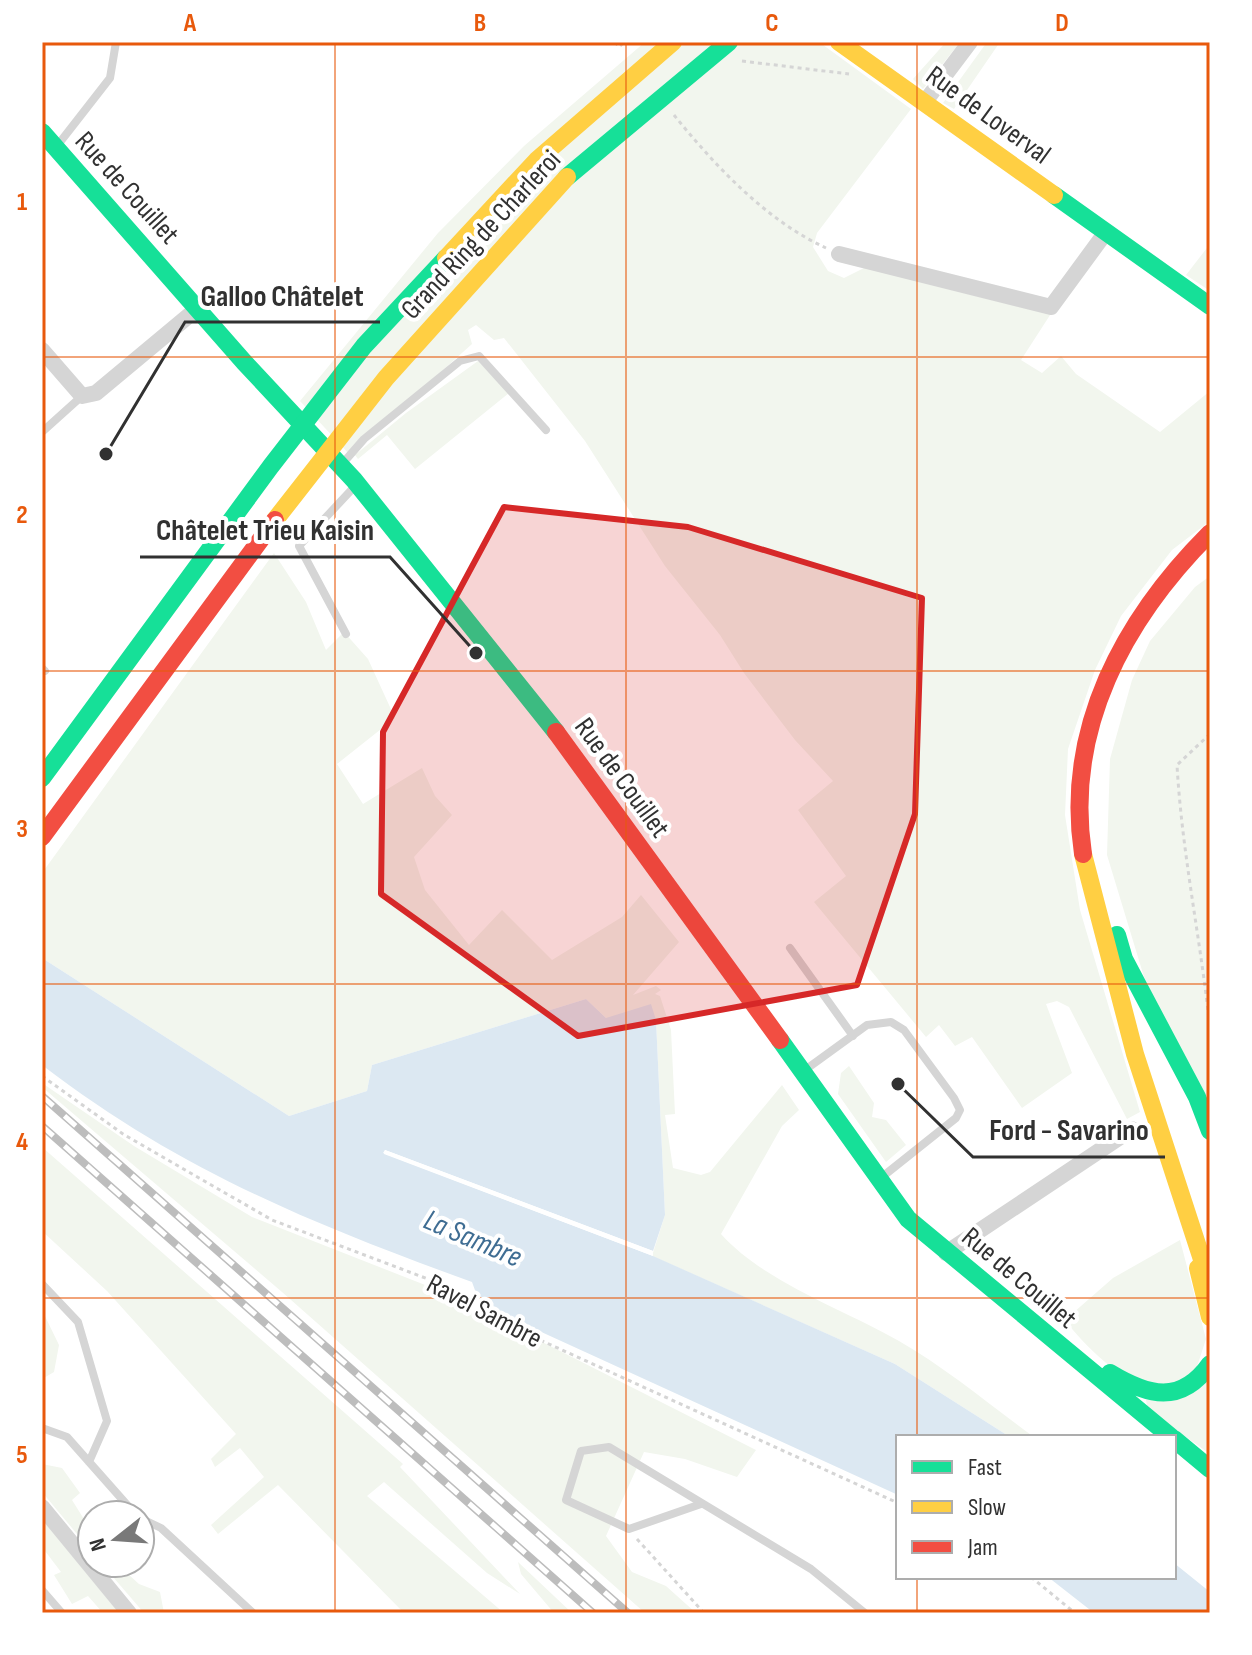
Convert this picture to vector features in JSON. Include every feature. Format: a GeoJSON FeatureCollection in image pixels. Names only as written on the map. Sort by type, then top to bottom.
{"type":"FeatureCollection","features":[{"type":"Feature","properties":{"kind":"main road","name":"Grand Ring de Charleroi"},"geometry":{"type":"LineString","coordinates":[[42,778],[271,466],[364,346],[537,160],[673,42]]}},
{"type":"Feature","properties":{"kind":"main road","name":"Rue de Loverval"},"geometry":{"type":"LineString","coordinates":[[839,42],[1210,306]]}},
{"type":"Feature","properties":{"kind":"main road","name":"Grand Ring de Charleroi"},"geometry":{"type":"LineString","coordinates":[[42,837],[296,492],[386,378],[566,178],[732,51]]}},
{"type":"Feature","properties":{"kind":"main road","name":"Rue de Couillet"},"geometry":{"type":"LineString","coordinates":[[42,132],[357,484],[587,772],[908,1219],[1168,1435]]}},
{"type":"Feature","properties":{"kind":"main road"},"geometry":{"type":"LineString","coordinates":[[1210,533],[1158,588],[1130,627],[1108,668],[1083,753],[1079,812],[1084,864],[1119,1000],[1210,1284]]}},
{"type":"Feature","properties":{"kind":"main road"},"geometry":{"type":"LineString","coordinates":[[1210,550],[1152,617],[1117,680],[1095,759],[1092,814],[1097,861],[1124,959],[1197,1097],[1210,1131]]}},
{"type":"Feature","properties":{"kind":"main road"},"geometry":{"type":"LineString","coordinates":[[1192,1230],[1194,1257],[1210,1317]]}},
{"type":"Feature","properties":{"kind":"main road"},"geometry":{"type":"LineString","coordinates":[[1070,1355],[1093,1360],[1134,1387],[1163,1395],[1192,1387],[1210,1364]]}},
{"type":"Feature","properties":{"kind":"main road","name":"Rue de Couillet"},"geometry":{"type":"LineString","coordinates":[[1176,1441],[1210,1469]]}},
{"type":"Feature","properties":{"kind":"street"},"geometry":{"type":"LineString","coordinates":[[924,103],[970,42]]}},
{"type":"Feature","properties":{"kind":"street"},"geometry":{"type":"LineString","coordinates":[[839,254],[1051,307],[1106,232]]}},
{"type":"Feature","properties":{"kind":"street"},"geometry":{"type":"LineString","coordinates":[[42,350],[82,396],[96,393],[198,308]]}},
{"type":"Feature","properties":{"kind":"street"},"geometry":{"type":"LineString","coordinates":[[946,1253],[1132,1129]]}},
{"type":"Feature","properties":{"kind":"street"},"geometry":{"type":"LineString","coordinates":[[42,1507],[129,1613]]}},
{"type":"Feature","properties":{"kind":"lane"},"geometry":{"type":"LineString","coordinates":[[56,147],[110,78],[116,42]]}},
{"type":"Feature","properties":{"kind":"lane"},"geometry":{"type":"LineString","coordinates":[[341,466],[364,439],[460,361],[479,356],[546,430]]}},
{"type":"Feature","properties":{"kind":"lane"},"geometry":{"type":"LineString","coordinates":[[42,432],[82,396]]}},
{"type":"Feature","properties":{"kind":"lane"},"geometry":{"type":"LineString","coordinates":[[346,634],[299,546],[357,484]]}},
{"type":"Feature","properties":{"kind":"lane"},"geometry":{"type":"LineString","coordinates":[[790,948],[853,1036]]}},
{"type":"Feature","properties":{"kind":"lane"},"geometry":{"type":"LineString","coordinates":[[801,1073],[853,1036],[879,1022],[891,1022],[904,1030],[960,1110],[948,1126],[879,1180]]}},
{"type":"Feature","properties":{"kind":"lane"},"geometry":{"type":"LineString","coordinates":[[42,1284],[78,1322],[107,1421],[89,1462]]}},
{"type":"Feature","properties":{"kind":"lane"},"geometry":{"type":"LineString","coordinates":[[42,1428],[67,1437],[122,1499]]}},
{"type":"Feature","properties":{"kind":"lane"},"geometry":{"type":"LineString","coordinates":[[701,1504],[629,1529],[566,1500],[581,1451],[609,1447],[811,1569],[865,1613]]}},
{"type":"Feature","properties":{"kind":"lane"},"geometry":{"type":"LineString","coordinates":[[156,1526],[253,1613]]}},
{"type":"Feature","properties":{"kind":"lane"},"geometry":{"type":"LineString","coordinates":[[42,1590],[62,1613]]}},
{"type":"Feature","properties":{"kind":"path"},"geometry":{"type":"LineString","coordinates":[[615,42],[619,47],[624,42]]}},
{"type":"Feature","properties":{"kind":"path"},"geometry":{"type":"LineString","coordinates":[[732,51],[859,75]]}},
{"type":"Feature","properties":{"kind":"path"},"geometry":{"type":"LineString","coordinates":[[669,109],[757,202],[797,235],[839,254]]}},
{"type":"Feature","properties":{"kind":"path"},"geometry":{"type":"LineString","coordinates":[[1210,734],[1177,765],[1180,817],[1202,948],[1210,1029]]}},
{"type":"Feature","properties":{"kind":"path","name":"Ravel Sambre"},"geometry":{"type":"LineString","coordinates":[[42,1076],[123,1134],[272,1220],[449,1287],[472,1309],[896,1502]]}},
{"type":"Feature","properties":{"kind":"path"},"geometry":{"type":"LineString","coordinates":[[629,1529],[704,1613]]}},
{"type":"Feature","properties":{"kind":"path"},"geometry":{"type":"LineString","coordinates":[[1033,1579],[1075,1613]]}},
{"type":"Feature","properties":{"kind":"highlighted area"},"geometry":{"type":"Polygon","coordinates":[[[504,507],[688,527],[922,598],[915,814],[857,985],[578,1036],[381,894],[383,732],[504,507]]]}},
{"type":"Feature","properties":{"kind":"shaded area"},"geometry":{"type":"Polygon","coordinates":[[[645,42],[819,42],[911,109],[817,233],[813,247],[828,271],[844,278],[866,267],[1052,312],[1021,360],[1042,373],[1061,356],[1076,374],[1160,432],[1210,391],[1210,521],[1172,550],[1121,616],[1095,670],[1068,749],[1065,815],[1080,910],[1140,1112],[1127,1119],[1069,1007],[1057,1001],[1046,1004],[1072,1073],[1022,1108],[972,1037],[955,1046],[939,1025],[926,1037],[814,902],[846,876],[798,810],[833,781],[795,740],[744,673],[720,635],[665,566],[585,441],[504,338],[494,340],[476,325],[468,330],[472,344],[349,454],[300,401],[438,233],[524,146],[645,42]]]}},
{"type":"Feature","properties":{"kind":"shaded area"},"geometry":{"type":"Polygon","coordinates":[[[946,42],[960,42],[923,89],[913,79],[946,42]]]}},
{"type":"Feature","properties":{"kind":"shaded area"},"geometry":{"type":"Polygon","coordinates":[[[987,42],[1000,42],[954,109],[943,103],[987,42]]]}},
{"type":"Feature","properties":{"kind":"shaded area"},"geometry":{"type":"Polygon","coordinates":[[[1210,244],[1210,291],[1186,275],[1210,244]]]}},
{"type":"Feature","properties":{"kind":"shaded area"},"geometry":{"type":"Polygon","coordinates":[[[478,361],[509,393],[415,469],[387,435],[358,459],[355,455],[406,413],[478,361]]]}},
{"type":"Feature","properties":{"kind":"shaded area"},"geometry":{"type":"Polygon","coordinates":[[[274,553],[306,602],[326,650],[344,632],[368,659],[395,718],[337,764],[363,804],[422,768],[435,796],[452,815],[414,857],[425,890],[469,945],[502,910],[552,960],[622,917],[641,895],[679,942],[633,995],[656,986],[661,990],[655,994],[660,996],[671,1030],[675,1114],[665,1115],[673,1168],[701,1175],[710,1172],[782,1085],[799,1110],[782,1126],[721,1234],[781,1281],[916,1352],[1031,1435],[1007,1435],[895,1364],[652,1256],[665,1215],[656,1020],[606,1018],[586,999],[372,1065],[367,1091],[289,1116],[42,958],[42,873],[274,553]]]}},
{"type":"Feature","properties":{"kind":"shaded area"},"geometry":{"type":"Polygon","coordinates":[[[1210,576],[1210,1113],[1144,977],[1107,855],[1110,759],[1132,680],[1150,641],[1195,587],[1210,576]]]}},
{"type":"Feature","properties":{"kind":"shaded area"},"geometry":{"type":"Polygon","coordinates":[[[849,1066],[874,1103],[872,1117],[886,1120],[906,1145],[886,1162],[838,1094],[841,1073],[849,1066]]]}},
{"type":"Feature","properties":{"kind":"shaded area"},"geometry":{"type":"Polygon","coordinates":[[[42,1083],[134,1146],[252,1217],[443,1292],[756,1450],[737,1477],[685,1459],[644,1452],[606,1536],[632,1572],[666,1586],[696,1613],[645,1613],[282,1292],[42,1087],[42,1083]]]}},
{"type":"Feature","properties":{"kind":"shaded area"},"geometry":{"type":"Polygon","coordinates":[[[42,1147],[403,1464],[400,1467],[520,1594],[487,1573],[384,1482],[367,1496],[504,1613],[404,1613],[278,1485],[218,1534],[211,1525],[264,1477],[240,1448],[215,1467],[211,1459],[236,1434],[107,1291],[42,1231],[42,1147]]]}},
{"type":"Feature","properties":{"kind":"shaded area"},"geometry":{"type":"Polygon","coordinates":[[[1180,1240],[1206,1339],[1194,1376],[1166,1386],[1144,1385],[1105,1362],[1065,1320],[1113,1278],[1180,1240]]]}},
{"type":"Feature","properties":{"kind":"shaded area"},"geometry":{"type":"Polygon","coordinates":[[[42,1310],[59,1345],[54,1372],[42,1379],[42,1310]]]}},
{"type":"Feature","properties":{"kind":"shaded area"},"geometry":{"type":"Polygon","coordinates":[[[1210,1380],[1210,1454],[1148,1410],[1146,1400],[1210,1380]]]}},
{"type":"Feature","properties":{"kind":"shaded area"},"geometry":{"type":"Polygon","coordinates":[[[42,1464],[62,1468],[80,1493],[72,1500],[76,1506],[76,1533],[42,1492],[42,1464]]]}},
{"type":"Feature","properties":{"kind":"shaded area"},"geometry":{"type":"Polygon","coordinates":[[[42,1519],[76,1561],[76,1579],[91,1579],[119,1613],[103,1613],[88,1596],[72,1604],[54,1575],[61,1572],[42,1547],[42,1519]]]}},
{"type":"Feature","properties":{"kind":"shaded area"},"geometry":{"type":"Polygon","coordinates":[[[518,1562],[572,1613],[554,1613],[521,1574],[518,1562]]]}},
{"type":"Feature","properties":{"kind":"shaded area"},"geometry":{"type":"Polygon","coordinates":[[[115,1579],[134,1579],[160,1592],[164,1613],[144,1613],[115,1579]]]}},
{"type":"Feature","properties":{"kind":"water","name":"La Sambre"},"geometry":{"type":"Polygon","coordinates":[[[42,958],[289,1116],[367,1091],[372,1065],[586,999],[606,1018],[651,1004],[656,1020],[665,1215],[653,1251],[385,1150],[383,1153],[653,1256],[895,1364],[1007,1435],[896,1435],[896,1494],[480,1304],[472,1282],[302,1216],[196,1165],[93,1102],[42,1065],[42,958]]]}},
{"type":"Feature","properties":{"kind":"water"},"geometry":{"type":"Polygon","coordinates":[[[1176,1565],[1210,1592],[1210,1613],[1094,1613],[1051,1579],[1176,1579],[1176,1565]]]}},
{"type":"Feature","properties":{"kind":"pier"},"geometry":{"type":"Polygon","coordinates":[[[385,1150],[653,1251],[653,1256],[384,1154],[385,1150]]]}},
{"type":"Feature","properties":{"kind":"railway"},"geometry":{"type":"LineString","coordinates":[[42,1096],[628,1613]]}},
{"type":"Feature","properties":{"kind":"railway"},"geometry":{"type":"LineString","coordinates":[[42,1126],[593,1613]]}},
{"type":"Feature","properties":{"kind":"traffic: fast"},"geometry":{"type":"LineString","coordinates":[[567,177],[729,42]]}},
{"type":"Feature","properties":{"kind":"traffic: fast"},"geometry":{"type":"LineString","coordinates":[[42,132],[244,362],[354,480],[556,732]]}},
{"type":"Feature","properties":{"kind":"traffic: fast"},"geometry":{"type":"LineString","coordinates":[[1054,195],[1210,306]]}},
{"type":"Feature","properties":{"kind":"traffic: fast"},"geometry":{"type":"LineString","coordinates":[[42,778],[271,466],[364,346],[446,258]]}},
{"type":"Feature","properties":{"kind":"traffic: fast"},"geometry":{"type":"LineString","coordinates":[[1117,935],[1124,959],[1197,1097],[1210,1131]]}},
{"type":"Feature","properties":{"kind":"traffic: fast"},"geometry":{"type":"LineString","coordinates":[[780,1040],[908,1219],[1169,1435]]}},
{"type":"Feature","properties":{"kind":"traffic: fast"},"geometry":{"type":"LineString","coordinates":[[1110,1373],[1151,1391],[1176,1391],[1199,1377],[1210,1364]]}},
{"type":"Feature","properties":{"kind":"traffic: fast"},"geometry":{"type":"LineString","coordinates":[[1176,1441],[1210,1469]]}},
{"type":"Feature","properties":{"kind":"traffic: slow"},"geometry":{"type":"LineString","coordinates":[[446,258],[537,160],[673,42]]}},
{"type":"Feature","properties":{"kind":"traffic: slow"},"geometry":{"type":"LineString","coordinates":[[839,42],[1054,195]]}},
{"type":"Feature","properties":{"kind":"traffic: slow"},"geometry":{"type":"LineString","coordinates":[[275,520],[386,378],[567,177]]}},
{"type":"Feature","properties":{"kind":"traffic: slow"},"geometry":{"type":"LineString","coordinates":[[1083,854],[1135,1054],[1210,1284]]}},
{"type":"Feature","properties":{"kind":"traffic: slow"},"geometry":{"type":"LineString","coordinates":[[1198,1268],[1210,1317]]}},
{"type":"Feature","properties":{"kind":"traffic: jam"},"geometry":{"type":"LineString","coordinates":[[42,837],[275,520]]}},
{"type":"Feature","properties":{"kind":"traffic: jam"},"geometry":{"type":"LineString","coordinates":[[1083,854],[1079,808],[1083,763],[1092,720],[1107,679],[1127,639],[1151,602],[1210,533]]}},
{"type":"Feature","properties":{"kind":"traffic: jam"},"geometry":{"type":"LineString","coordinates":[[556,732],[780,1040]]}},
{"type":"Feature","properties":{"kind":"place","name":"Galloo Châtelet"},"geometry":{"type":"Point","coordinates":[106,454]}},
{"type":"Feature","properties":{"kind":"place","name":"Châtelet Trieu Kaisin"},"geometry":{"type":"Point","coordinates":[476,653]}},
{"type":"Feature","properties":{"kind":"place","name":"Ford - Savarino"},"geometry":{"type":"Point","coordinates":[898,1084]}}]}
